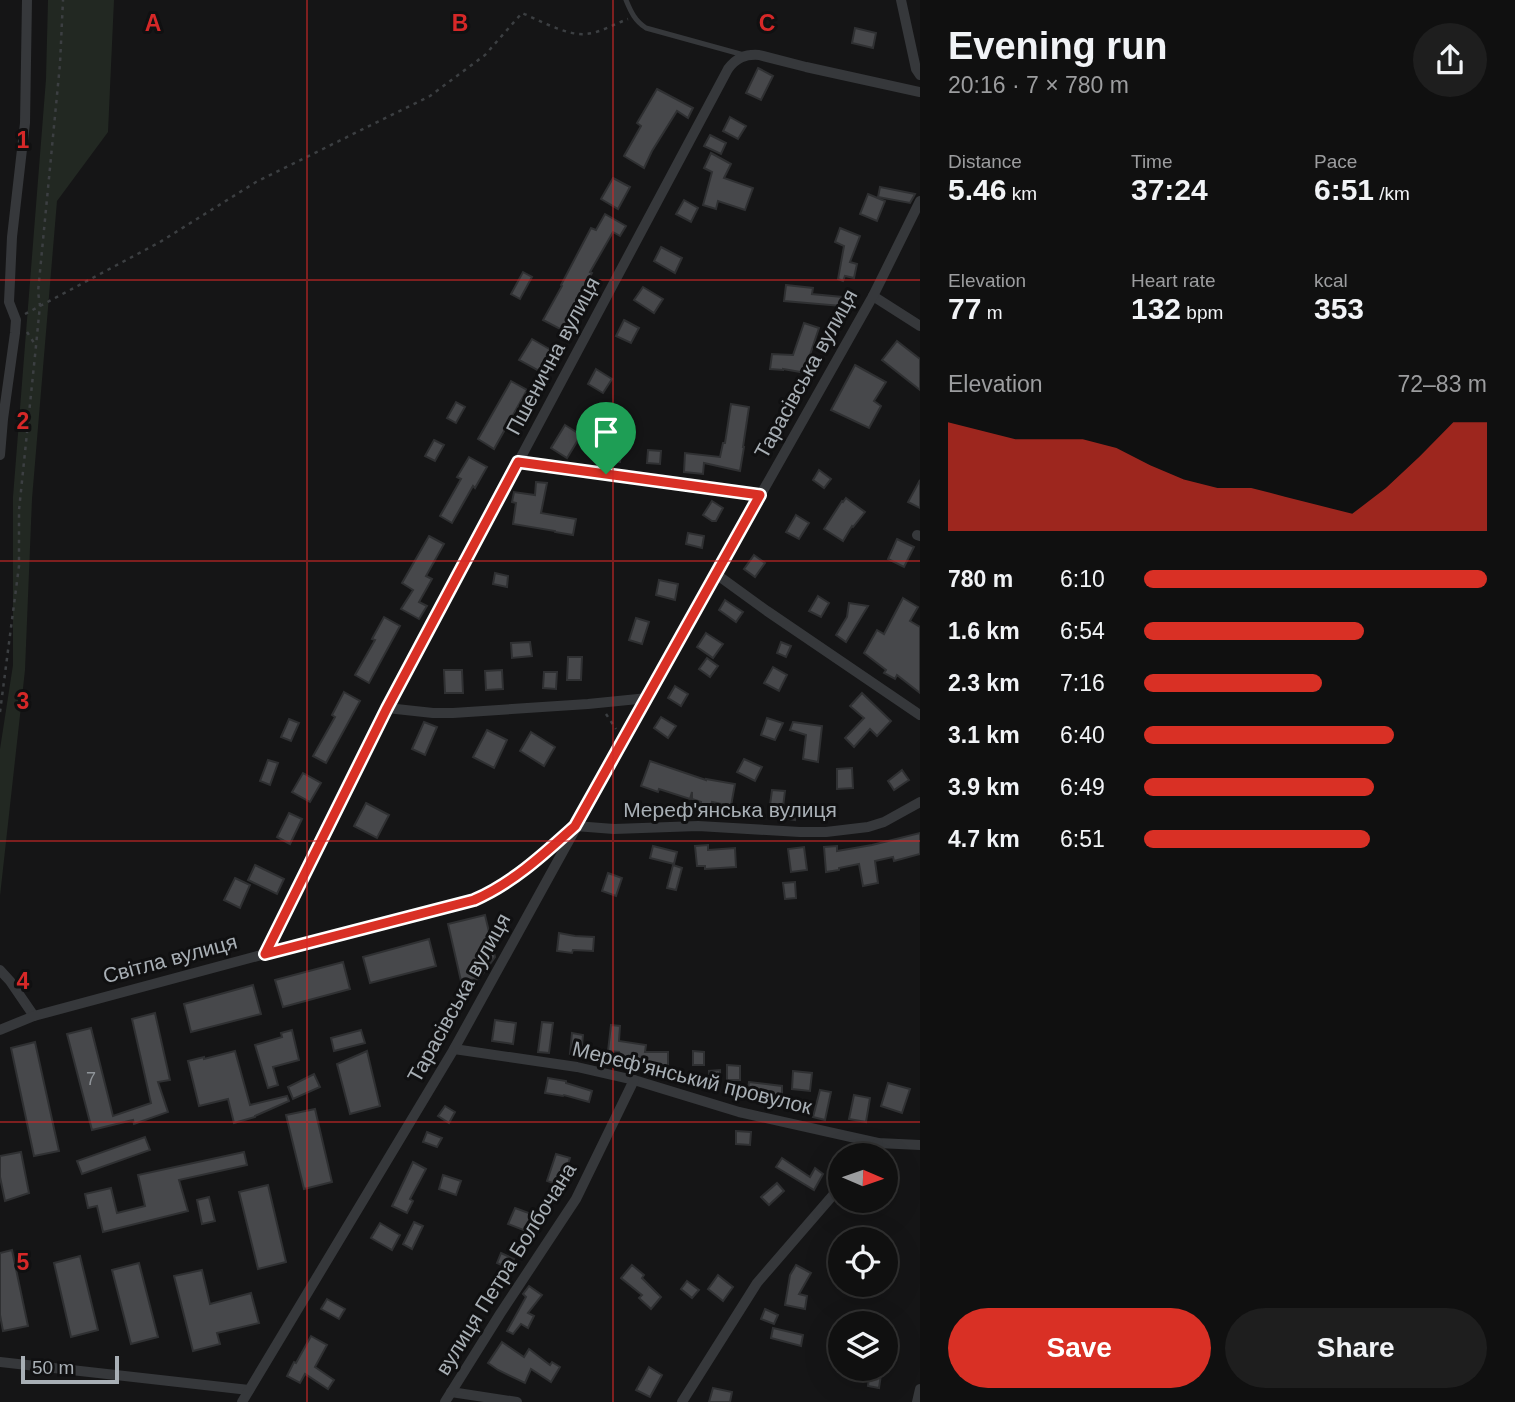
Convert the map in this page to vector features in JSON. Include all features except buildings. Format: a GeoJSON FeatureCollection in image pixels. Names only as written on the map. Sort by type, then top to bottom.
{"type":"FeatureCollection","features":[{"type":"Feature","properties":{"kind":"street"},"geometry":{"type":"LineString","coordinates":[[0,455],[16,320],[9,302],[12,237],[25,123],[27,0]]}},
{"type":"Feature","properties":{"kind":"street"},"geometry":{"type":"LineString","coordinates":[[901,0],[916,69],[920,75]]}},
{"type":"Feature","properties":{"kind":"street"},"geometry":{"type":"LineString","coordinates":[[745,56],[759,55],[920,92]]}},
{"type":"Feature","properties":{"kind":"street","name":"Пшенична вулиця"},"geometry":{"type":"LineString","coordinates":[[265,954],[387,708],[728,69],[738,58],[745,56]]}},
{"type":"Feature","properties":{"kind":"street","name":"Тарасівська вулиця"},"geometry":{"type":"LineString","coordinates":[[242,1402],[454,1049],[575,826],[873,296],[920,201]]}},
{"type":"Feature","properties":{"kind":"street"},"geometry":{"type":"LineString","coordinates":[[873,296],[920,326]]}},
{"type":"Feature","properties":{"kind":"street"},"geometry":{"type":"LineString","coordinates":[[0,304],[16,320]]}},
{"type":"Feature","properties":{"kind":"street"},"geometry":{"type":"LineString","coordinates":[[518,462],[760,495]]}},
{"type":"Feature","properties":{"kind":"street"},"geometry":{"type":"LineString","coordinates":[[716,573],[766,611],[920,715]]}},
{"type":"Feature","properties":{"kind":"street"},"geometry":{"type":"LineString","coordinates":[[387,708],[453,713],[648,698]]}},
{"type":"Feature","properties":{"kind":"street","name":"Мереф'янська вулиця"},"geometry":{"type":"LineString","coordinates":[[575,826],[614,829],[708,826],[826,832],[868,827],[884,822],[920,803]]}},
{"type":"Feature","properties":{"kind":"street","name":"Світла вулиця"},"geometry":{"type":"LineString","coordinates":[[0,1030],[34,1016],[474,900],[491,893],[532,865],[575,826]]}},
{"type":"Feature","properties":{"kind":"street"},"geometry":{"type":"LineString","coordinates":[[0,970],[34,1016]]}},
{"type":"Feature","properties":{"kind":"street","name":"Мереф'янський провулок"},"geometry":{"type":"LineString","coordinates":[[454,1049],[577,1067],[634,1080],[739,1112],[878,1143]]}},
{"type":"Feature","properties":{"kind":"street","name":"вулиця Петра Болбочана"},"geometry":{"type":"LineString","coordinates":[[448,1397],[576,1199],[634,1080]]}},
{"type":"Feature","properties":{"kind":"street","name":"Мереф'янський провулок"},"geometry":{"type":"LineString","coordinates":[[898,1144],[920,1145]]}},
{"type":"Feature","properties":{"kind":"street"},"geometry":{"type":"LineString","coordinates":[[682,1402],[757,1283],[828,1201]]}},
{"type":"Feature","properties":{"kind":"street"},"geometry":{"type":"LineString","coordinates":[[0,1362],[249,1390]]}},
{"type":"Feature","properties":{"kind":"street"},"geometry":{"type":"LineString","coordinates":[[917,1402],[920,1389]]}},
{"type":"Feature","properties":{"kind":"street"},"geometry":{"type":"LineString","coordinates":[[448,1397],[517,1402]]}},
{"type":"Feature","properties":{"kind":"lane"},"geometry":{"type":"LineString","coordinates":[[626,0],[634,17],[646,28],[745,56]]}},
{"type":"Feature","properties":{"kind":"path"},"geometry":{"type":"LineString","coordinates":[[0,712],[19,566],[19,510],[40,305],[38,292],[60,64],[63,0]]}},
{"type":"Feature","properties":{"kind":"path"},"geometry":{"type":"LineString","coordinates":[[16,320],[160,242],[257,182],[430,96],[485,55],[522,13],[571,33],[580,34],[589,34],[634,17]]}},
{"type":"Feature","properties":{"kind":"path"},"geometry":{"type":"LineString","coordinates":[[588,704],[609,718],[618,732],[621,745]]}},
{"type":"Feature","properties":{"kind":"shaded area"},"geometry":{"type":"Polygon","coordinates":[[[48,0],[114,0],[108,132],[57,201],[32,499],[25,670],[0,896],[0,749],[13,665],[13,497],[46,79],[48,0]]]}},
{"type":"Feature","properties":{"kind":"route"},"geometry":{"type":"LineString","coordinates":[[518,462],[606,474],[760,495],[575,826],[532,865],[491,893],[449,908],[265,954],[387,708],[518,462]]}}]}
